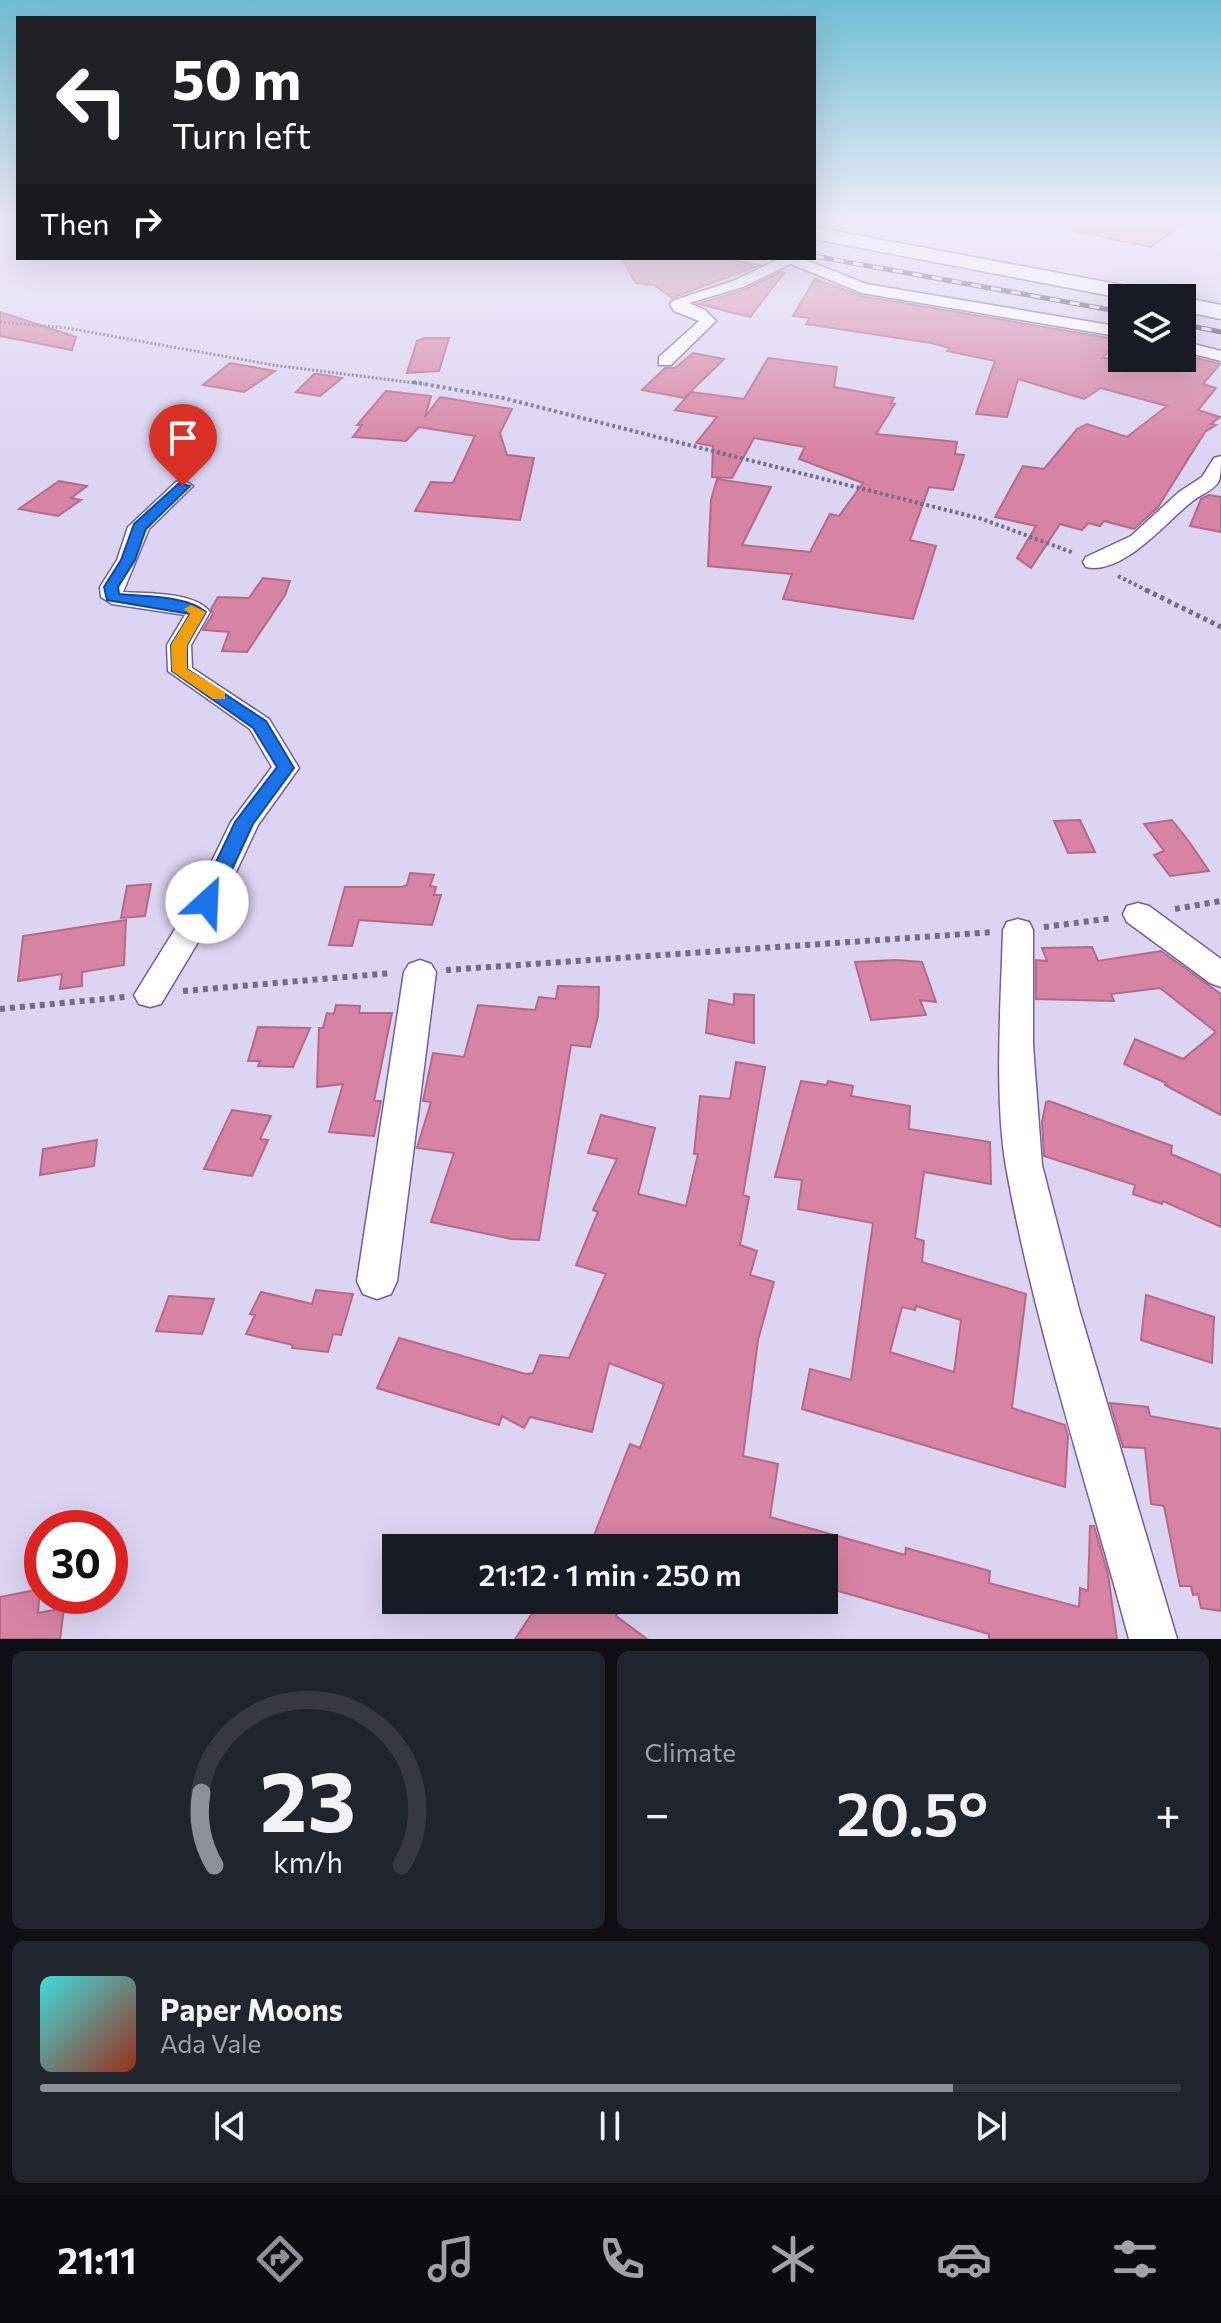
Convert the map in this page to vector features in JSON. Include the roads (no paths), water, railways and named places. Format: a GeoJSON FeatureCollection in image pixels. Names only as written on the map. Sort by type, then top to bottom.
{"type":"FeatureCollection","features":[{"type":"Feature","properties":{"kind":"main road"},"geometry":{"type":"LineString","coordinates":[[1196,307],[1221,312]]}},
{"type":"Feature","properties":{"kind":"street"},"geometry":{"type":"LineString","coordinates":[[665,361],[708,321],[699,313],[680,308],[683,300],[692,297]]}},
{"type":"Feature","properties":{"kind":"street"},"geometry":{"type":"LineString","coordinates":[[918,297],[1108,330]]}},
{"type":"Feature","properties":{"kind":"street"},"geometry":{"type":"LineString","coordinates":[[1196,350],[1221,356]]}},
{"type":"Feature","properties":{"kind":"street"},"geometry":{"type":"LineString","coordinates":[[1094,562],[1139,541],[1186,496],[1209,481],[1221,462]]}},
{"type":"Feature","properties":{"kind":"street"},"geometry":{"type":"LineString","coordinates":[[150,995],[207,902],[245,822],[286,768],[260,724],[180,671],[179,645],[198,612],[185,606],[112,597],[111,587],[128,560],[139,527],[183,486]]}},
{"type":"Feature","properties":{"kind":"street"},"geometry":{"type":"LineString","coordinates":[[1138,914],[1221,975]]}},
{"type":"Feature","properties":{"kind":"street"},"geometry":{"type":"LineString","coordinates":[[1018,930],[1016,1045],[1024,1165],[1059,1309],[1153,1639]]}},
{"type":"Feature","properties":{"kind":"street"},"geometry":{"type":"LineString","coordinates":[[377,1281],[420,972]]}},
{"type":"Feature","properties":{"kind":"railway"},"geometry":{"type":"LineString","coordinates":[[1042,297],[1108,309]]}},
{"type":"Feature","properties":{"kind":"railway"},"geometry":{"type":"LineString","coordinates":[[1196,327],[1221,332]]}}]}
